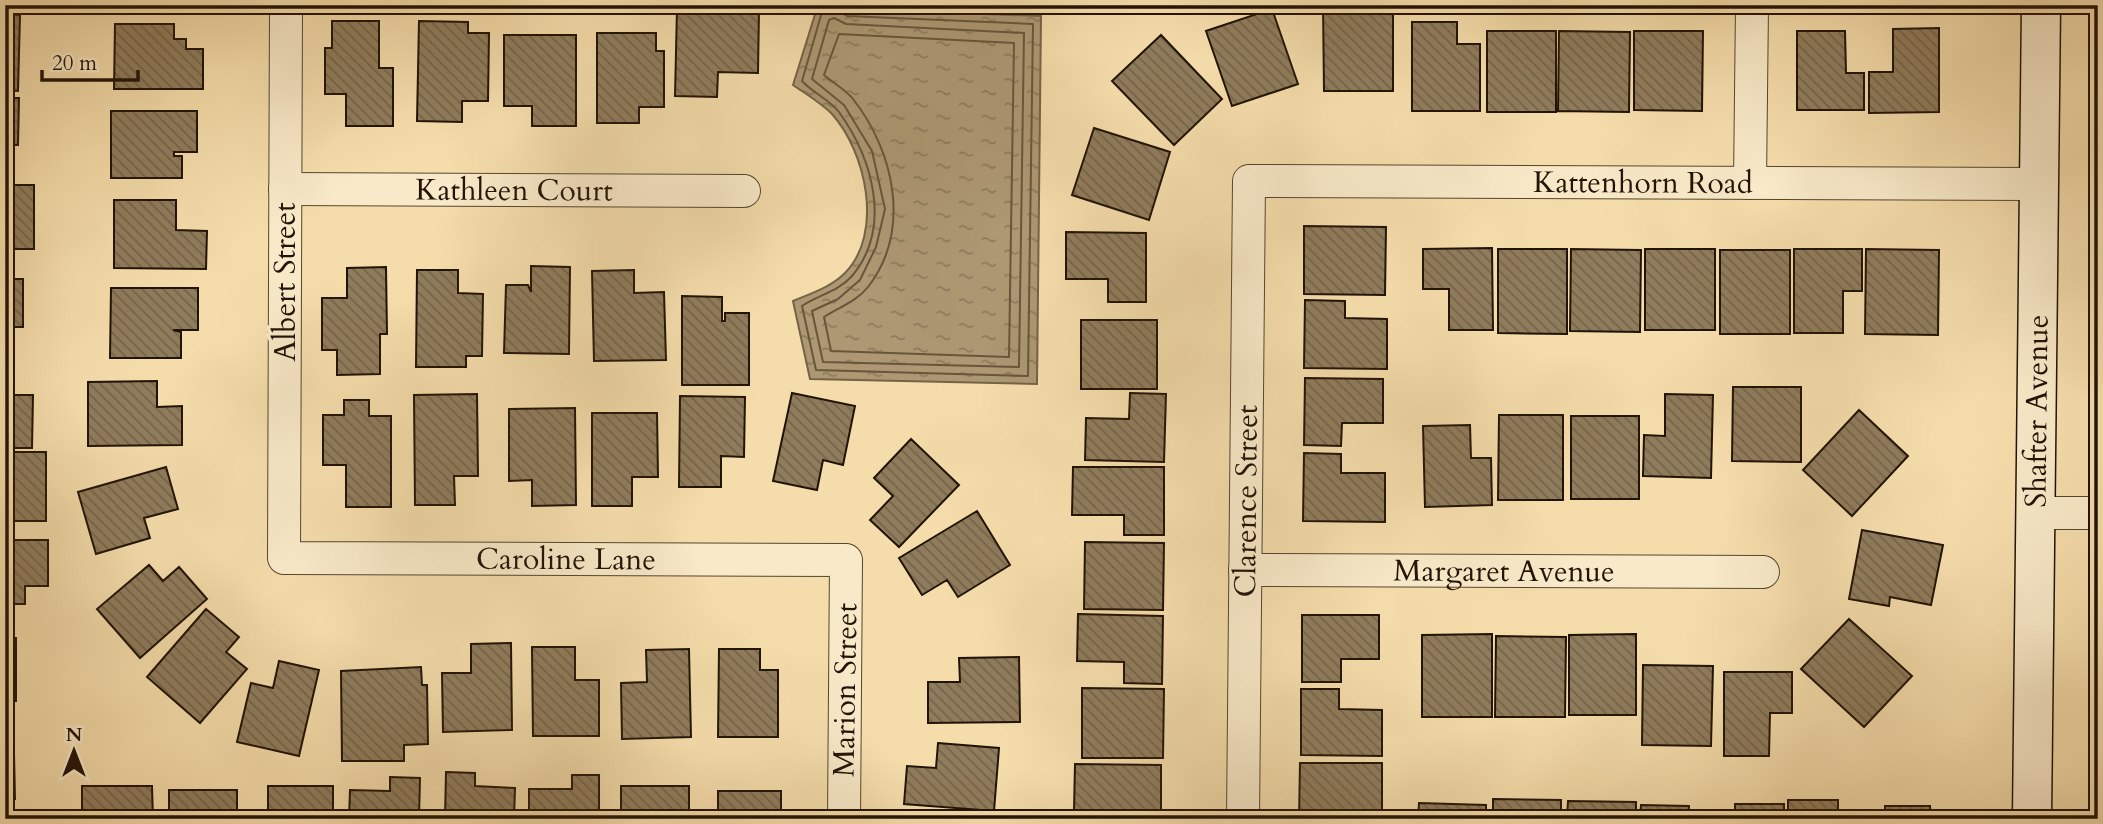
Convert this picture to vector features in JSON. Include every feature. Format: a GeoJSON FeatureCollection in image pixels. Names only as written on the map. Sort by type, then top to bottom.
{"type":"FeatureCollection","features":[{"type":"Feature","properties":{"kind":"main road","name":"Shafter Avenue"},"geometry":{"type":"LineString","coordinates":[[2032,819],[2041,5]]}},
{"type":"Feature","properties":{"kind":"street","name":"Albert Street"},"geometry":{"type":"LineString","coordinates":[[284,558],[286,5]]}},
{"type":"Feature","properties":{"kind":"street"},"geometry":{"type":"LineString","coordinates":[[1750,183],[1752,5]]}},
{"type":"Feature","properties":{"kind":"street","name":"Kattenhorn Road"},"geometry":{"type":"LineString","coordinates":[[1249,181],[2040,184]]}},
{"type":"Feature","properties":{"kind":"street","name":"Clarence Street"},"geometry":{"type":"LineString","coordinates":[[1243,819],[1249,181]]}},
{"type":"Feature","properties":{"kind":"street","name":"Kathleen Court"},"geometry":{"type":"LineString","coordinates":[[285,189],[744,191]]}},
{"type":"Feature","properties":{"kind":"street"},"geometry":{"type":"LineString","coordinates":[[2036,513],[2098,513]]}},
{"type":"Feature","properties":{"kind":"street","name":"Caroline Lane"},"geometry":{"type":"LineString","coordinates":[[284,558],[846,560]]}},
{"type":"Feature","properties":{"kind":"street","name":"Marion Street"},"geometry":{"type":"LineString","coordinates":[[844,819],[846,560]]}},
{"type":"Feature","properties":{"kind":"street","name":"Margaret Avenue"},"geometry":{"type":"LineString","coordinates":[[1245,570],[1763,572]]}},
{"type":"Feature","properties":{"kind":"water"},"geometry":{"type":"Polygon","coordinates":[[[817,8],[1041,16],[1037,384],[810,379],[793,301],[827,286],[845,273],[857,256],[864,237],[867,215],[861,170],[844,130],[828,110],[793,85],[817,8]]]}},
{"type":"Feature","properties":{"kind":"building"},"geometry":{"type":"Polygon","coordinates":[[[1323,5],[1393,5],[1393,91],[1324,91],[1323,5]]]}},
{"type":"Feature","properties":{"kind":"building"},"geometry":{"type":"Polygon","coordinates":[[[677,8],[759,9],[758,73],[718,72],[717,97],[675,96],[677,8]]]}},
{"type":"Feature","properties":{"kind":"building"},"geometry":{"type":"Polygon","coordinates":[[[1272,9],[1298,84],[1232,106],[1206,31],[1272,9]]]}},
{"type":"Feature","properties":{"kind":"building"},"geometry":{"type":"Polygon","coordinates":[[[5,14],[20,15],[18,91],[5,90],[5,14]]]}},
{"type":"Feature","properties":{"kind":"building"},"geometry":{"type":"Polygon","coordinates":[[[332,21],[379,21],[379,68],[393,68],[393,126],[346,126],[346,94],[325,94],[325,48],[332,48],[332,21]]]}},
{"type":"Feature","properties":{"kind":"building"},"geometry":{"type":"Polygon","coordinates":[[[419,21],[468,22],[468,33],[489,33],[488,101],[462,101],[462,122],[417,121],[419,21]]]}},
{"type":"Feature","properties":{"kind":"building"},"geometry":{"type":"Polygon","coordinates":[[[1412,22],[1457,22],[1457,44],[1480,44],[1480,111],[1412,111],[1412,22]]]}},
{"type":"Feature","properties":{"kind":"building"},"geometry":{"type":"Polygon","coordinates":[[[115,24],[174,24],[174,39],[186,39],[186,49],[203,49],[203,89],[114,89],[115,24]]]}},
{"type":"Feature","properties":{"kind":"building"},"geometry":{"type":"Polygon","coordinates":[[[1939,28],[1939,112],[1869,113],[1869,72],[1893,72],[1893,29],[1939,28]]]}},
{"type":"Feature","properties":{"kind":"building"},"geometry":{"type":"Polygon","coordinates":[[[1487,31],[1556,31],[1556,112],[1487,112],[1487,31]]]}},
{"type":"Feature","properties":{"kind":"building"},"geometry":{"type":"Polygon","coordinates":[[[1559,31],[1630,32],[1629,112],[1558,111],[1559,31]]]}},
{"type":"Feature","properties":{"kind":"building"},"geometry":{"type":"Polygon","coordinates":[[[1634,31],[1703,31],[1702,111],[1634,110],[1634,31]]]}},
{"type":"Feature","properties":{"kind":"building"},"geometry":{"type":"Polygon","coordinates":[[[1797,31],[1845,31],[1846,73],[1864,73],[1864,110],[1797,110],[1797,31]]]}},
{"type":"Feature","properties":{"kind":"building"},"geometry":{"type":"Polygon","coordinates":[[[597,33],[656,33],[656,51],[664,51],[664,107],[639,107],[639,123],[597,123],[597,33]]]}},
{"type":"Feature","properties":{"kind":"building"},"geometry":{"type":"Polygon","coordinates":[[[504,35],[576,35],[576,126],[532,126],[532,106],[504,106],[504,35]]]}},
{"type":"Feature","properties":{"kind":"building"},"geometry":{"type":"Polygon","coordinates":[[[1161,35],[1222,99],[1174,145],[1112,81],[1161,35]]]}},
{"type":"Feature","properties":{"kind":"building"},"geometry":{"type":"Polygon","coordinates":[[[5,98],[19,98],[18,145],[5,145],[5,98]]]}},
{"type":"Feature","properties":{"kind":"building"},"geometry":{"type":"Polygon","coordinates":[[[111,111],[197,111],[197,152],[174,152],[174,156],[182,156],[182,178],[111,178],[111,111]]]}},
{"type":"Feature","properties":{"kind":"building"},"geometry":{"type":"Polygon","coordinates":[[[1094,128],[1170,152],[1149,220],[1072,195],[1094,128]]]}},
{"type":"Feature","properties":{"kind":"building"},"geometry":{"type":"Polygon","coordinates":[[[5,185],[34,185],[34,249],[5,249],[5,185]]]}},
{"type":"Feature","properties":{"kind":"building"},"geometry":{"type":"Polygon","coordinates":[[[114,200],[176,200],[176,230],[207,231],[206,269],[114,268],[114,200]]]}},
{"type":"Feature","properties":{"kind":"building"},"geometry":{"type":"Polygon","coordinates":[[[1304,226],[1386,227],[1385,295],[1304,294],[1304,226]]]}},
{"type":"Feature","properties":{"kind":"building"},"geometry":{"type":"Polygon","coordinates":[[[1066,232],[1146,233],[1146,302],[1108,302],[1108,279],[1066,279],[1066,232]]]}},
{"type":"Feature","properties":{"kind":"building"},"geometry":{"type":"Polygon","coordinates":[[[1492,248],[1493,330],[1449,330],[1449,289],[1423,289],[1423,249],[1492,248]]]}},
{"type":"Feature","properties":{"kind":"building"},"geometry":{"type":"Polygon","coordinates":[[[1498,249],[1567,249],[1567,334],[1498,333],[1498,249]]]}},
{"type":"Feature","properties":{"kind":"building"},"geometry":{"type":"Polygon","coordinates":[[[1571,249],[1641,250],[1640,332],[1570,331],[1571,249]]]}},
{"type":"Feature","properties":{"kind":"building"},"geometry":{"type":"Polygon","coordinates":[[[1645,249],[1715,249],[1715,330],[1645,330],[1645,249]]]}},
{"type":"Feature","properties":{"kind":"building"},"geometry":{"type":"Polygon","coordinates":[[[1794,249],[1862,249],[1862,291],[1843,291],[1843,333],[1794,333],[1794,249]]]}},
{"type":"Feature","properties":{"kind":"building"},"geometry":{"type":"Polygon","coordinates":[[[1866,249],[1939,250],[1938,335],[1865,334],[1866,249]]]}},
{"type":"Feature","properties":{"kind":"building"},"geometry":{"type":"Polygon","coordinates":[[[1720,250],[1790,250],[1790,334],[1720,334],[1720,250]]]}},
{"type":"Feature","properties":{"kind":"building"},"geometry":{"type":"Polygon","coordinates":[[[531,266],[570,267],[569,354],[504,353],[506,285],[528,285],[531,292],[531,266]]]}},
{"type":"Feature","properties":{"kind":"building"},"geometry":{"type":"Polygon","coordinates":[[[386,267],[387,334],[380,334],[380,374],[337,375],[337,350],[322,350],[322,298],[347,298],[347,268],[386,267]]]}},
{"type":"Feature","properties":{"kind":"building"},"geometry":{"type":"Polygon","coordinates":[[[417,270],[458,270],[458,293],[483,294],[482,356],[466,356],[466,367],[416,367],[417,270]]]}},
{"type":"Feature","properties":{"kind":"building"},"geometry":{"type":"Polygon","coordinates":[[[634,270],[634,293],[664,292],[666,360],[594,361],[592,271],[634,270]]]}},
{"type":"Feature","properties":{"kind":"building"},"geometry":{"type":"Polygon","coordinates":[[[5,279],[23,279],[23,327],[5,327],[5,279]]]}},
{"type":"Feature","properties":{"kind":"building"},"geometry":{"type":"Polygon","coordinates":[[[111,288],[198,288],[198,330],[173,330],[181,332],[181,358],[110,358],[111,288]]]}},
{"type":"Feature","properties":{"kind":"building"},"geometry":{"type":"Polygon","coordinates":[[[682,296],[722,297],[722,321],[725,321],[725,313],[749,313],[749,385],[682,385],[682,296]]]}},
{"type":"Feature","properties":{"kind":"building"},"geometry":{"type":"Polygon","coordinates":[[[1305,300],[1345,301],[1345,318],[1387,319],[1387,369],[1304,368],[1305,300]]]}},
{"type":"Feature","properties":{"kind":"building"},"geometry":{"type":"Polygon","coordinates":[[[1081,320],[1157,320],[1157,389],[1081,389],[1081,320]]]}},
{"type":"Feature","properties":{"kind":"building"},"geometry":{"type":"Polygon","coordinates":[[[1305,378],[1383,379],[1383,423],[1342,423],[1341,446],[1304,445],[1305,378]]]}},
{"type":"Feature","properties":{"kind":"building"},"geometry":{"type":"Polygon","coordinates":[[[157,381],[157,407],[182,406],[182,445],[88,446],[88,382],[157,381]]]}},
{"type":"Feature","properties":{"kind":"building"},"geometry":{"type":"Polygon","coordinates":[[[1733,387],[1801,387],[1801,462],[1732,461],[1733,387]]]}},
{"type":"Feature","properties":{"kind":"building"},"geometry":{"type":"Polygon","coordinates":[[[792,393],[855,406],[843,465],[823,460],[817,490],[773,481],[792,393]]]}},
{"type":"Feature","properties":{"kind":"building"},"geometry":{"type":"Polygon","coordinates":[[[1130,393],[1166,394],[1164,462],[1085,460],[1086,418],[1129,419],[1130,393]]]}},
{"type":"Feature","properties":{"kind":"building"},"geometry":{"type":"Polygon","coordinates":[[[477,394],[478,476],[454,476],[455,505],[415,505],[414,395],[477,394]]]}},
{"type":"Feature","properties":{"kind":"building"},"geometry":{"type":"Polygon","coordinates":[[[1665,394],[1713,395],[1711,478],[1643,476],[1644,435],[1665,436],[1665,394]]]}},
{"type":"Feature","properties":{"kind":"building"},"geometry":{"type":"Polygon","coordinates":[[[5,395],[33,395],[32,448],[5,448],[5,395]]]}},
{"type":"Feature","properties":{"kind":"building"},"geometry":{"type":"Polygon","coordinates":[[[680,396],[745,397],[744,457],[721,456],[721,487],[679,487],[680,396]]]}},
{"type":"Feature","properties":{"kind":"building"},"geometry":{"type":"Polygon","coordinates":[[[344,400],[369,400],[369,416],[391,416],[391,507],[346,507],[346,465],[323,465],[323,415],[344,415],[344,400]]]}},
{"type":"Feature","properties":{"kind":"building"},"geometry":{"type":"Polygon","coordinates":[[[575,408],[576,505],[532,506],[532,480],[509,481],[509,409],[575,408]]]}},
{"type":"Feature","properties":{"kind":"building"},"geometry":{"type":"Polygon","coordinates":[[[1859,410],[1908,456],[1852,516],[1803,470],[1859,410]]]}},
{"type":"Feature","properties":{"kind":"building"},"geometry":{"type":"Polygon","coordinates":[[[592,413],[657,413],[658,477],[632,477],[632,506],[592,506],[592,413]]]}},
{"type":"Feature","properties":{"kind":"building"},"geometry":{"type":"Polygon","coordinates":[[[1499,415],[1563,415],[1563,500],[1498,500],[1499,415]]]}},
{"type":"Feature","properties":{"kind":"building"},"geometry":{"type":"Polygon","coordinates":[[[1571,416],[1639,416],[1639,499],[1571,499],[1571,416]]]}},
{"type":"Feature","properties":{"kind":"building"},"geometry":{"type":"Polygon","coordinates":[[[1470,425],[1471,458],[1491,458],[1492,505],[1425,507],[1423,426],[1470,425]]]}},
{"type":"Feature","properties":{"kind":"building"},"geometry":{"type":"Polygon","coordinates":[[[911,439],[959,485],[899,547],[870,520],[893,496],[874,478],[911,439]]]}},
{"type":"Feature","properties":{"kind":"building"},"geometry":{"type":"Polygon","coordinates":[[[5,452],[46,452],[46,521],[5,521],[5,452]]]}},
{"type":"Feature","properties":{"kind":"building"},"geometry":{"type":"Polygon","coordinates":[[[1304,453],[1341,454],[1341,473],[1385,473],[1385,522],[1303,521],[1304,453]]]}},
{"type":"Feature","properties":{"kind":"building"},"geometry":{"type":"Polygon","coordinates":[[[166,467],[178,509],[144,518],[150,538],[96,554],[78,492],[166,467]]]}},
{"type":"Feature","properties":{"kind":"building"},"geometry":{"type":"Polygon","coordinates":[[[1073,467],[1164,467],[1164,535],[1124,535],[1124,515],[1072,515],[1073,467]]]}},
{"type":"Feature","properties":{"kind":"building"},"geometry":{"type":"Polygon","coordinates":[[[977,511],[1010,565],[958,597],[947,580],[922,595],[899,558],[977,511]]]}},
{"type":"Feature","properties":{"kind":"building"},"geometry":{"type":"Polygon","coordinates":[[[1862,530],[1943,545],[1931,605],[1890,597],[1889,606],[1849,599],[1862,530]]]}},
{"type":"Feature","properties":{"kind":"building"},"geometry":{"type":"Polygon","coordinates":[[[5,540],[48,540],[48,586],[25,586],[25,604],[5,604],[5,540]]]}},
{"type":"Feature","properties":{"kind":"building"},"geometry":{"type":"Polygon","coordinates":[[[1085,542],[1164,543],[1163,610],[1084,609],[1085,542]]]}},
{"type":"Feature","properties":{"kind":"building"},"geometry":{"type":"Polygon","coordinates":[[[149,565],[163,581],[179,567],[207,599],[140,658],[97,609],[149,565]]]}},
{"type":"Feature","properties":{"kind":"building"},"geometry":{"type":"Polygon","coordinates":[[[206,609],[239,637],[226,652],[247,669],[200,723],[147,677],[206,609]]]}},
{"type":"Feature","properties":{"kind":"building"},"geometry":{"type":"Polygon","coordinates":[[[1078,614],[1163,616],[1162,684],[1124,683],[1124,662],[1077,661],[1078,614]]]}},
{"type":"Feature","properties":{"kind":"building"},"geometry":{"type":"Polygon","coordinates":[[[1302,615],[1379,615],[1379,659],[1341,659],[1341,682],[1302,682],[1302,615]]]}},
{"type":"Feature","properties":{"kind":"building"},"geometry":{"type":"Polygon","coordinates":[[[1849,619],[1912,676],[1864,727],[1801,669],[1849,619]]]}},
{"type":"Feature","properties":{"kind":"building"},"geometry":{"type":"Polygon","coordinates":[[[1492,634],[1492,717],[1422,717],[1422,635],[1492,634]]]}},
{"type":"Feature","properties":{"kind":"building"},"geometry":{"type":"Polygon","coordinates":[[[1636,634],[1636,715],[1569,715],[1569,635],[1636,634]]]}},
{"type":"Feature","properties":{"kind":"building"},"geometry":{"type":"Polygon","coordinates":[[[1496,636],[1566,637],[1565,717],[1495,717],[1496,636]]]}},
{"type":"Feature","properties":{"kind":"building"},"geometry":{"type":"Polygon","coordinates":[[[5,638],[16,638],[16,701],[5,701],[5,638]]]}},
{"type":"Feature","properties":{"kind":"building"},"geometry":{"type":"Polygon","coordinates":[[[511,643],[512,730],[443,732],[442,673],[471,673],[471,644],[511,643]]]}},
{"type":"Feature","properties":{"kind":"building"},"geometry":{"type":"Polygon","coordinates":[[[532,647],[575,647],[575,680],[599,680],[599,736],[533,736],[532,647]]]}},
{"type":"Feature","properties":{"kind":"building"},"geometry":{"type":"Polygon","coordinates":[[[689,649],[691,737],[622,739],[621,683],[647,682],[646,650],[689,649]]]}},
{"type":"Feature","properties":{"kind":"building"},"geometry":{"type":"Polygon","coordinates":[[[719,649],[760,649],[760,670],[778,670],[778,737],[718,737],[719,649]]]}},
{"type":"Feature","properties":{"kind":"building"},"geometry":{"type":"Polygon","coordinates":[[[1019,657],[1020,722],[928,723],[928,682],[960,682],[959,658],[1019,657]]]}},
{"type":"Feature","properties":{"kind":"building"},"geometry":{"type":"Polygon","coordinates":[[[279,661],[319,670],[299,756],[237,742],[251,683],[273,688],[279,661]]]}},
{"type":"Feature","properties":{"kind":"building"},"geometry":{"type":"Polygon","coordinates":[[[1643,665],[1713,666],[1711,746],[1642,745],[1643,665]]]}},
{"type":"Feature","properties":{"kind":"building"},"geometry":{"type":"Polygon","coordinates":[[[421,667],[422,685],[427,685],[428,744],[404,745],[404,761],[342,761],[341,671],[421,667]]]}},
{"type":"Feature","properties":{"kind":"building"},"geometry":{"type":"Polygon","coordinates":[[[1724,672],[1792,672],[1792,713],[1770,713],[1769,756],[1724,756],[1724,672]]]}},
{"type":"Feature","properties":{"kind":"building"},"geometry":{"type":"Polygon","coordinates":[[[1082,688],[1164,689],[1163,758],[1082,758],[1082,688]]]}},
{"type":"Feature","properties":{"kind":"building"},"geometry":{"type":"Polygon","coordinates":[[[1301,689],[1339,689],[1339,709],[1382,710],[1382,756],[1301,755],[1301,689]]]}},
{"type":"Feature","properties":{"kind":"building"},"geometry":{"type":"Polygon","coordinates":[[[938,743],[999,748],[994,811],[904,804],[907,766],[936,768],[938,743]]]}},
{"type":"Feature","properties":{"kind":"building"},"geometry":{"type":"Polygon","coordinates":[[[5,753],[14,753],[15,799],[5,799],[5,753]]]}},
{"type":"Feature","properties":{"kind":"building"},"geometry":{"type":"Polygon","coordinates":[[[1300,763],[1382,763],[1382,811],[1341,811],[1341,819],[1299,819],[1300,763]]]}},
{"type":"Feature","properties":{"kind":"building"},"geometry":{"type":"Polygon","coordinates":[[[1075,764],[1161,765],[1161,819],[1119,819],[1119,812],[1074,811],[1075,764]]]}},
{"type":"Feature","properties":{"kind":"building"},"geometry":{"type":"Polygon","coordinates":[[[446,772],[475,773],[475,786],[515,788],[514,819],[445,819],[446,772]]]}},
{"type":"Feature","properties":{"kind":"building"},"geometry":{"type":"Polygon","coordinates":[[[572,775],[599,775],[599,819],[529,819],[529,789],[572,789],[572,775]]]}},
{"type":"Feature","properties":{"kind":"building"},"geometry":{"type":"Polygon","coordinates":[[[390,777],[420,778],[419,819],[349,819],[350,790],[390,791],[390,777]]]}},
{"type":"Feature","properties":{"kind":"building"},"geometry":{"type":"Polygon","coordinates":[[[82,786],[152,786],[153,819],[82,819],[82,786]]]}},
{"type":"Feature","properties":{"kind":"building"},"geometry":{"type":"Polygon","coordinates":[[[268,786],[333,786],[333,819],[268,819],[268,786]]]}},
{"type":"Feature","properties":{"kind":"building"},"geometry":{"type":"Polygon","coordinates":[[[621,786],[689,786],[689,819],[621,819],[621,786]]]}},
{"type":"Feature","properties":{"kind":"building"},"geometry":{"type":"Polygon","coordinates":[[[169,790],[237,790],[237,819],[169,819],[169,790]]]}},
{"type":"Feature","properties":{"kind":"building"},"geometry":{"type":"Polygon","coordinates":[[[718,791],[781,791],[781,819],[718,819],[718,791]]]}},
{"type":"Feature","properties":{"kind":"building"},"geometry":{"type":"Polygon","coordinates":[[[1493,799],[1561,800],[1561,819],[1493,819],[1493,799]]]}},
{"type":"Feature","properties":{"kind":"building"},"geometry":{"type":"Polygon","coordinates":[[[1788,800],[1838,800],[1838,819],[1788,819],[1788,800]]]}},
{"type":"Feature","properties":{"kind":"building"},"geometry":{"type":"Polygon","coordinates":[[[1568,801],[1636,802],[1636,819],[1567,819],[1568,801]]]}},
{"type":"Feature","properties":{"kind":"building"},"geometry":{"type":"Polygon","coordinates":[[[1419,803],[1486,805],[1486,819],[1418,819],[1419,803]]]}},
{"type":"Feature","properties":{"kind":"building"},"geometry":{"type":"Polygon","coordinates":[[[1735,804],[1784,804],[1784,819],[1735,819],[1735,804]]]}},
{"type":"Feature","properties":{"kind":"building"},"geometry":{"type":"Polygon","coordinates":[[[1641,805],[1689,806],[1688,819],[1640,819],[1641,805]]]}},
{"type":"Feature","properties":{"kind":"building"},"geometry":{"type":"Polygon","coordinates":[[[1885,806],[1930,806],[1931,819],[1885,819],[1885,806]]]}},
{"type":"Feature","properties":{"kind":"building"},"geometry":{"type":"Polygon","coordinates":[[[5,812],[14,812],[14,819],[5,819],[5,812]]]}}]}
